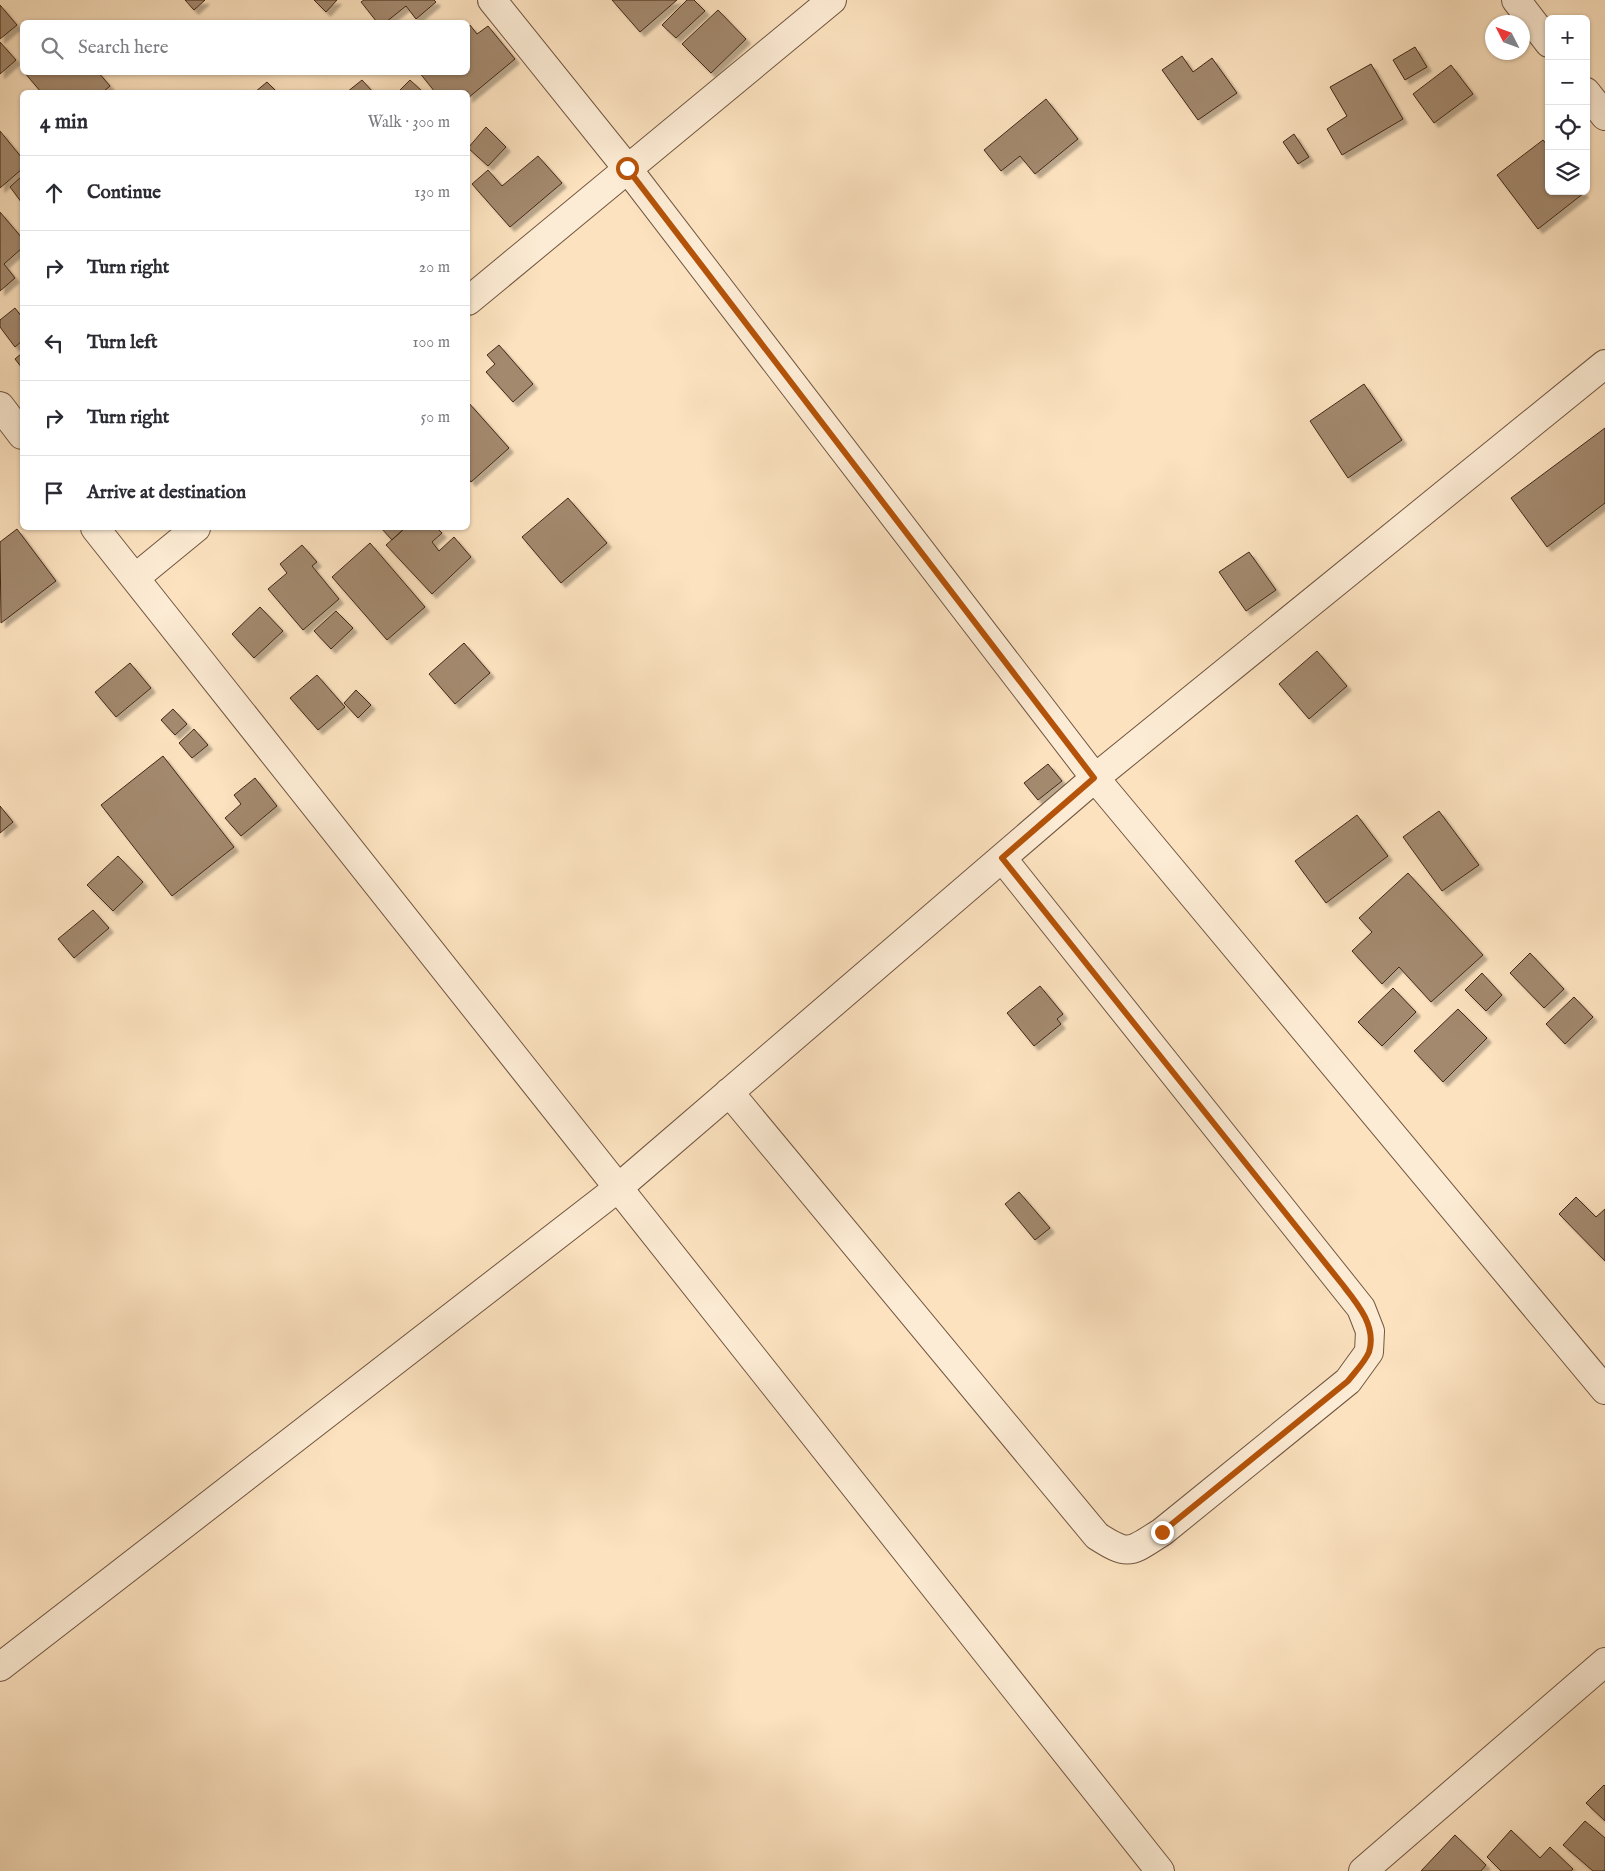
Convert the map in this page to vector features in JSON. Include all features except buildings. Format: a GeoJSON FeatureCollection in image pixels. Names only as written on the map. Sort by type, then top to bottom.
{"type":"FeatureCollection","features":[{"type":"Feature","properties":{"kind":"street"},"geometry":{"type":"LineString","coordinates":[[492,0],[627,168],[1094,778],[1605,1390]]}},
{"type":"Feature","properties":{"kind":"street"},"geometry":{"type":"LineString","coordinates":[[470,299],[832,0]]}},
{"type":"Feature","properties":{"kind":"street"},"geometry":{"type":"LineString","coordinates":[[1516,0],[1545,38]]}},
{"type":"Feature","properties":{"kind":"street"},"geometry":{"type":"LineString","coordinates":[[1590,97],[1605,116]]}},
{"type":"Feature","properties":{"kind":"street"},"geometry":{"type":"LineString","coordinates":[[0,1668],[618,1188],[1094,778],[1605,364]]}},
{"type":"Feature","properties":{"kind":"street"},"geometry":{"type":"LineString","coordinates":[[0,406],[20,432]]}},
{"type":"Feature","properties":{"kind":"street"},"geometry":{"type":"LineString","coordinates":[[97,530],[1160,1871]]}},
{"type":"Feature","properties":{"kind":"street"},"geometry":{"type":"LineString","coordinates":[[135,578],[194,530]]}},
{"type":"Feature","properties":{"kind":"street"},"geometry":{"type":"LineString","coordinates":[[729,1092],[1097,1536],[1117,1548],[1133,1550],[1162,1532],[1348,1381],[1368,1352],[1370,1331],[1361,1308],[1002,858]]}},
{"type":"Feature","properties":{"kind":"street"},"geometry":{"type":"LineString","coordinates":[[1363,1871],[1605,1662]]}},
{"type":"Feature","properties":{"kind":"route"},"geometry":{"type":"LineString","coordinates":[[627,168],[1094,778],[1002,858],[1361,1308],[1370,1331],[1368,1352],[1348,1381],[1162,1532]]}}]}
